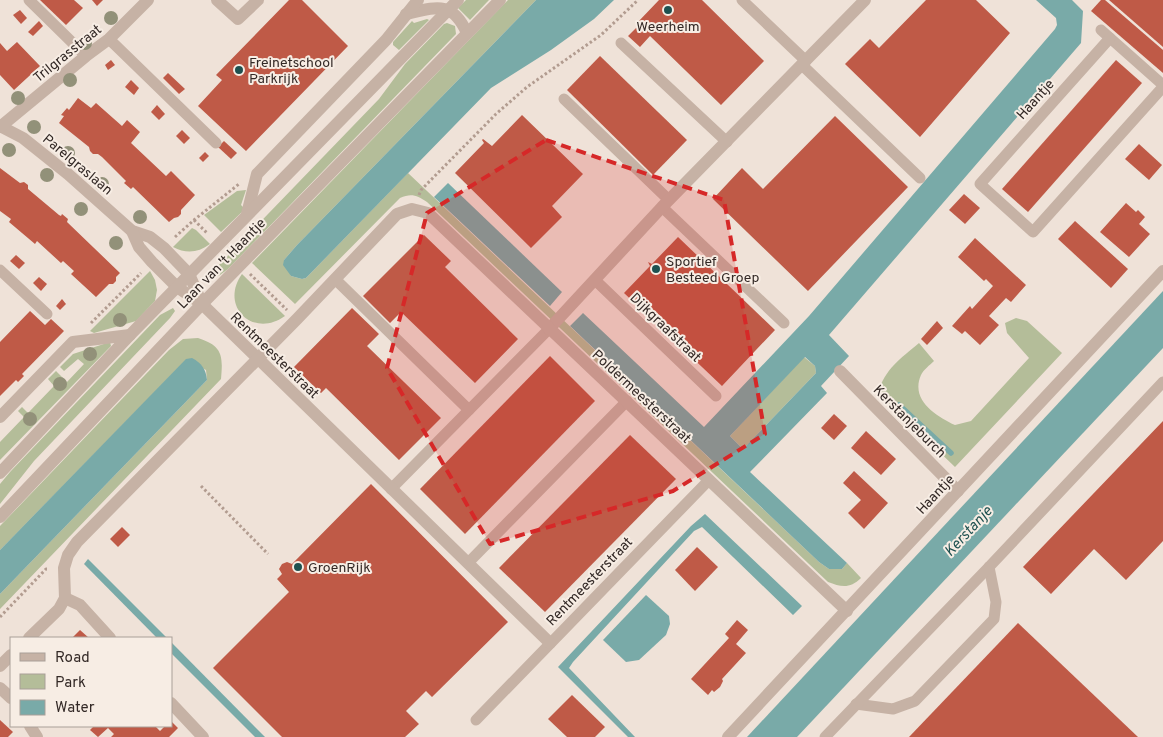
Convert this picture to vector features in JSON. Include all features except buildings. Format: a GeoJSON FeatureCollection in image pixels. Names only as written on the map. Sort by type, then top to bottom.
{"type":"FeatureCollection","features":[{"type":"Feature","properties":{"kind":"street","name":"Trilgrasstraat"},"geometry":{"type":"LineString","coordinates":[[0,126],[109,39],[148,0]]}},
{"type":"Feature","properties":{"kind":"street"},"geometry":{"type":"LineString","coordinates":[[217,0],[238,19],[258,0]]}},
{"type":"Feature","properties":{"kind":"street","name":"Laan van 't Haantje"},"geometry":{"type":"LineString","coordinates":[[247,214],[257,174],[386,40],[418,0]]}},
{"type":"Feature","properties":{"kind":"street","name":"Laan van 't Haantje"},"geometry":{"type":"LineString","coordinates":[[0,517],[202,304],[500,0]]}},
{"type":"Feature","properties":{"kind":"street"},"geometry":{"type":"LineString","coordinates":[[549,329],[666,204],[865,0]]}},
{"type":"Feature","properties":{"kind":"street"},"geometry":{"type":"LineString","coordinates":[[406,14],[440,6],[454,5],[467,34]]}},
{"type":"Feature","properties":{"kind":"street","name":"Laan van 't Haantje"},"geometry":{"type":"LineString","coordinates":[[0,473],[247,214],[454,5]]}},
{"type":"Feature","properties":{"kind":"street","name":"Parelgraslaan"},"geometry":{"type":"LineString","coordinates":[[0,126],[23,138],[68,174],[132,231],[150,237],[157,242],[189,274]]}},
{"type":"Feature","properties":{"kind":"street"},"geometry":{"type":"LineString","coordinates":[[30,637],[59,609],[65,598],[64,568],[68,555],[78,542],[397,214],[412,209]]}},
{"type":"Feature","properties":{"kind":"street","name":"Poldermeesterstraat"},"geometry":{"type":"LineString","coordinates":[[412,209],[428,213],[847,611]]}},
{"type":"Feature","properties":{"kind":"street","name":"Parelgraslaan"},"geometry":{"type":"LineString","coordinates":[[132,231],[139,247],[177,287],[202,304]]}},
{"type":"Feature","properties":{"kind":"street","name":"Haantje"},"geometry":{"type":"LineString","coordinates":[[728,737],[1163,272]]}},
{"type":"Feature","properties":{"kind":"street"},"geometry":{"type":"LineString","coordinates":[[189,274],[202,304]]}},
{"type":"Feature","properties":{"kind":"street","name":"Rentmeesterstraat"},"geometry":{"type":"LineString","coordinates":[[202,304],[550,643]]}},
{"type":"Feature","properties":{"kind":"street"},"geometry":{"type":"LineString","coordinates":[[0,417],[73,342],[130,335]]}},
{"type":"Feature","properties":{"kind":"street","name":"Kerstanjeburch"},"geometry":{"type":"LineString","coordinates":[[840,371],[958,491]]}},
{"type":"Feature","properties":{"kind":"street"},"geometry":{"type":"LineString","coordinates":[[65,598],[80,606],[109,637]]}},
{"type":"Feature","properties":{"kind":"street"},"geometry":{"type":"LineString","coordinates":[[0,666],[10,656]]}},
{"type":"Feature","properties":{"kind":"street"},"geometry":{"type":"LineString","coordinates":[[0,688],[10,697]]}},
{"type":"Feature","properties":{"kind":"street"},"geometry":{"type":"LineString","coordinates":[[172,704],[203,737]]}},
{"type":"Feature","properties":{"kind":"lane"},"geometry":{"type":"LineString","coordinates":[[28,0],[86,56]]}},
{"type":"Feature","properties":{"kind":"lane"},"geometry":{"type":"LineString","coordinates":[[742,0],[920,178]]}},
{"type":"Feature","properties":{"kind":"lane","name":"Haantje"},"geometry":{"type":"LineString","coordinates":[[1101,30],[1110,38],[1163,86],[1033,232],[980,184],[1110,38]]}},
{"type":"Feature","properties":{"kind":"lane"},"geometry":{"type":"LineString","coordinates":[[109,39],[216,143]]}},
{"type":"Feature","properties":{"kind":"lane"},"geometry":{"type":"LineString","coordinates":[[621,42],[727,142]]}},
{"type":"Feature","properties":{"kind":"lane"},"geometry":{"type":"LineString","coordinates":[[564,98],[784,323]]}},
{"type":"Feature","properties":{"kind":"lane"},"geometry":{"type":"LineString","coordinates":[[0,270],[47,314]]}},
{"type":"Feature","properties":{"kind":"lane"},"geometry":{"type":"LineString","coordinates":[[335,279],[469,410]]}},
{"type":"Feature","properties":{"kind":"lane","name":"Dijkgraafstraat"},"geometry":{"type":"LineString","coordinates":[[595,280],[716,396]]}},
{"type":"Feature","properties":{"kind":"lane"},"geometry":{"type":"LineString","coordinates":[[391,489],[549,329]]}},
{"type":"Feature","properties":{"kind":"lane"},"geometry":{"type":"LineString","coordinates":[[825,737],[989,567],[1163,382]]}},
{"type":"Feature","properties":{"kind":"lane"},"geometry":{"type":"LineString","coordinates":[[468,564],[626,401]]}},
{"type":"Feature","properties":{"kind":"lane","name":"Rentmeesterstraat"},"geometry":{"type":"LineString","coordinates":[[550,643],[709,480]]}},
{"type":"Feature","properties":{"kind":"lane"},"geometry":{"type":"LineString","coordinates":[[856,704],[893,709],[915,701],[994,619],[996,602],[989,567]]}},
{"type":"Feature","properties":{"kind":"lane"},"geometry":{"type":"LineString","coordinates":[[476,720],[550,643]]}},
{"type":"Feature","properties":{"kind":"path"},"geometry":{"type":"LineString","coordinates":[[412,209],[421,190],[496,114],[527,87],[601,35],[638,0]]}},
{"type":"Feature","properties":{"kind":"path"},"geometry":{"type":"LineString","coordinates":[[201,486],[268,554]]}},
{"type":"Feature","properties":{"kind":"path"},"geometry":{"type":"LineString","coordinates":[[0,617],[46,569],[64,568]]}},
{"type":"Feature","properties":{"kind":"highlighted area"},"geometry":{"type":"Polygon","coordinates":[[[546,140],[724,200],[765,434],[673,491],[490,544],[387,368],[427,213],[546,140]]]}},
{"type":"Feature","properties":{"kind":"green space"},"geometry":{"type":"Polygon","coordinates":[[[466,0],[489,0],[470,20],[458,8],[466,0]]]}},
{"type":"Feature","properties":{"kind":"green space"},"geometry":{"type":"Polygon","coordinates":[[[508,0],[536,0],[297,245],[284,260],[291,276],[302,279],[306,278],[408,173],[819,562],[829,569],[842,569],[847,563],[861,578],[857,582],[841,586],[828,582],[427,202],[420,198],[411,195],[400,198],[295,304],[252,263],[508,0]]]}},
{"type":"Feature","properties":{"kind":"green space"},"geometry":{"type":"Polygon","coordinates":[[[429,20],[399,50],[393,45],[393,42],[412,21],[414,23],[429,20]]]}},
{"type":"Feature","properties":{"kind":"green space"},"geometry":{"type":"Polygon","coordinates":[[[447,23],[455,26],[456,34],[228,269],[212,279],[211,277],[215,269],[379,99],[405,64],[447,23]]]}},
{"type":"Feature","properties":{"kind":"green space"},"geometry":{"type":"Polygon","coordinates":[[[246,190],[241,205],[245,209],[221,232],[204,215],[237,191],[246,190]]]}},
{"type":"Feature","properties":{"kind":"green space"},"geometry":{"type":"Polygon","coordinates":[[[192,228],[210,244],[192,252],[173,247],[192,228]]]}},
{"type":"Feature","properties":{"kind":"green space"},"geometry":{"type":"Polygon","coordinates":[[[150,271],[155,280],[157,290],[155,301],[136,321],[94,333],[90,331],[150,271]]]}},
{"type":"Feature","properties":{"kind":"green space"},"geometry":{"type":"Polygon","coordinates":[[[242,274],[285,316],[273,322],[262,324],[251,321],[243,316],[237,307],[235,297],[236,286],[242,274]]]}},
{"type":"Feature","properties":{"kind":"green space"},"geometry":{"type":"Polygon","coordinates":[[[173,308],[175,311],[170,318],[34,461],[0,504],[0,484],[10,472],[160,315],[173,308]]]}},
{"type":"Feature","properties":{"kind":"green space"},"geometry":{"type":"Polygon","coordinates":[[[1016,318],[1027,321],[1062,353],[955,467],[878,393],[881,385],[894,365],[919,343],[934,361],[921,375],[919,392],[922,399],[933,412],[955,425],[971,421],[1029,358],[1007,333],[1005,323],[1016,318]]]}},
{"type":"Feature","properties":{"kind":"green space"},"geometry":{"type":"Polygon","coordinates":[[[198,338],[217,348],[220,353],[222,364],[221,379],[0,609],[0,594],[207,380],[206,370],[186,360],[0,550],[0,526],[169,350],[183,339],[198,338]]]}},
{"type":"Feature","properties":{"kind":"green space"},"geometry":{"type":"Polygon","coordinates":[[[110,342],[111,346],[0,460],[0,442],[24,417],[18,411],[22,407],[28,413],[54,386],[48,379],[56,371],[67,382],[84,364],[78,359],[64,371],[60,367],[73,354],[110,342]]]}},
{"type":"Feature","properties":{"kind":"green space"},"geometry":{"type":"Polygon","coordinates":[[[804,357],[815,366],[816,373],[743,449],[730,436],[804,357]]]}},
{"type":"Feature","properties":{"kind":"water"},"geometry":{"type":"Polygon","coordinates":[[[536,0],[614,0],[594,19],[551,50],[491,88],[306,278],[302,279],[291,276],[283,265],[284,260],[297,245],[536,0]]]}},
{"type":"Feature","properties":{"kind":"water"},"geometry":{"type":"Polygon","coordinates":[[[1036,0],[1072,0],[1083,11],[1081,43],[829,335],[849,356],[821,386],[827,393],[750,472],[847,563],[842,569],[829,569],[819,562],[570,326],[583,313],[704,427],[809,316],[1055,29],[1057,25],[1056,18],[1036,0]],[[805,357],[730,436],[743,449],[816,373],[815,366],[805,357]]]}},
{"type":"Feature","properties":{"kind":"water"},"geometry":{"type":"Polygon","coordinates":[[[448,183],[562,292],[550,306],[434,197],[448,183]]]}},
{"type":"Feature","properties":{"kind":"water","name":"Kerstanje"},"geometry":{"type":"Polygon","coordinates":[[[1163,291],[1163,348],[797,737],[747,737],[1163,291]]]}},
{"type":"Feature","properties":{"kind":"water"},"geometry":{"type":"Polygon","coordinates":[[[192,358],[203,367],[207,380],[0,594],[0,550],[186,359],[192,358]]]}},
{"type":"Feature","properties":{"kind":"water"},"geometry":{"type":"Polygon","coordinates":[[[705,514],[802,606],[793,615],[702,527],[694,531],[569,668],[635,737],[628,737],[558,667],[691,526],[705,514]]]}},
{"type":"Feature","properties":{"kind":"water"},"geometry":{"type":"Polygon","coordinates":[[[88,559],[166,637],[156,637],[84,564],[88,559]]]}},
{"type":"Feature","properties":{"kind":"water"},"geometry":{"type":"Polygon","coordinates":[[[646,595],[669,616],[670,624],[666,635],[639,660],[626,662],[603,640],[646,595]]]}},
{"type":"Feature","properties":{"kind":"water"},"geometry":{"type":"Polygon","coordinates":[[[172,643],[265,737],[255,737],[172,654],[172,643]]]}},
{"type":"Feature","properties":{"kind":"waterway"},"geometry":{"type":"LineString","coordinates":[[899,405],[951,453]]}},
{"type":"Feature","properties":{"kind":"place","name":"Weerheim"},"geometry":{"type":"Point","coordinates":[668,10]}},
{"type":"Feature","properties":{"kind":"place","name":"Freinetschool Parkrijk"},"geometry":{"type":"Point","coordinates":[239,70]}},
{"type":"Feature","properties":{"kind":"place","name":"Sportief Besteed Groep"},"geometry":{"type":"Point","coordinates":[656,269]}},
{"type":"Feature","properties":{"kind":"place","name":"GroenRijk"},"geometry":{"type":"Point","coordinates":[298,567]}}]}
